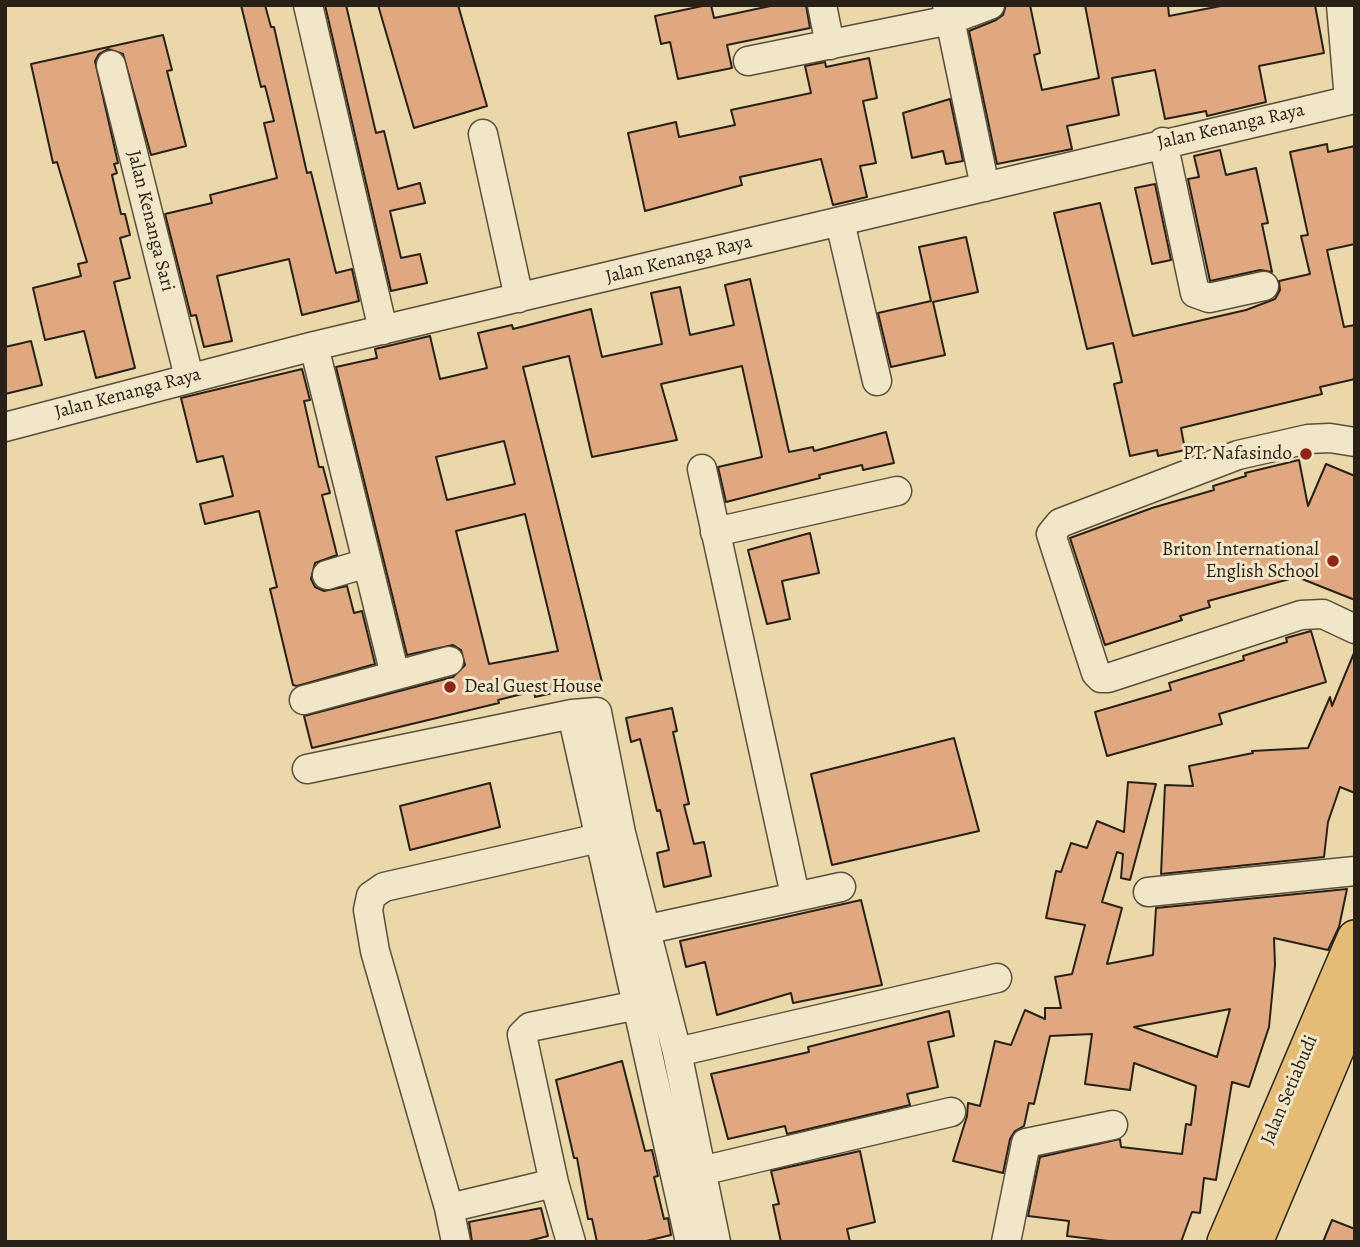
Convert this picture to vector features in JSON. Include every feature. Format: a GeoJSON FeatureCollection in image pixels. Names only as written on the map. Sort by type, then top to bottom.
{"type":"FeatureCollection","features":[{"type":"Feature","properties":{"kind":"main road","name":"Jalan Setiabudi"},"geometry":{"type":"LineString","coordinates":[[1255,1242],[1335,1045],[1347,1008],[1355,938]]}},
{"type":"Feature","properties":{"kind":"main road","name":"Jalan Setiabudi"},"geometry":{"type":"LineString","coordinates":[[1226,1242],[1335,1045]]}},
{"type":"Feature","properties":{"kind":"street"},"geometry":{"type":"LineString","coordinates":[[308,5],[383,330]]}},
{"type":"Feature","properties":{"kind":"street"},"geometry":{"type":"LineString","coordinates":[[822,5],[830,45]]}},
{"type":"Feature","properties":{"kind":"street"},"geometry":{"type":"LineString","coordinates":[[748,61],[830,45],[948,13],[990,5]]}},
{"type":"Feature","properties":{"kind":"street"},"geometry":{"type":"LineString","coordinates":[[1341,5],[1352,100]]}},
{"type":"Feature","properties":{"kind":"street"},"geometry":{"type":"LineString","coordinates":[[948,13],[985,187]]}},
{"type":"Feature","properties":{"kind":"street","name":"Jalan Kenanga Sari"},"geometry":{"type":"LineString","coordinates":[[111,65],[189,377]]}},
{"type":"Feature","properties":{"kind":"street","name":"Jalan Kenanga Raya"},"geometry":{"type":"LineString","coordinates":[[5,427],[314,346],[841,222],[1163,142],[1352,100]]}},
{"type":"Feature","properties":{"kind":"street"},"geometry":{"type":"LineString","coordinates":[[483,134],[519,298]]}},
{"type":"Feature","properties":{"kind":"street"},"geometry":{"type":"LineString","coordinates":[[1163,142],[1195,293],[1209,298],[1264,286]]}},
{"type":"Feature","properties":{"kind":"street"},"geometry":{"type":"LineString","coordinates":[[841,222],[877,381]]}},
{"type":"Feature","properties":{"kind":"street"},"geometry":{"type":"LineString","coordinates":[[314,346],[396,675]]}},
{"type":"Feature","properties":{"kind":"street"},"geometry":{"type":"LineString","coordinates":[[1353,437],[1308,439],[1238,456],[1060,523],[1051,534],[1096,673],[1101,678],[1108,678],[1301,615],[1323,614],[1355,629]]}},
{"type":"Feature","properties":{"kind":"street"},"geometry":{"type":"LineString","coordinates":[[702,469],[795,895]]}},
{"type":"Feature","properties":{"kind":"street"},"geometry":{"type":"LineString","coordinates":[[715,533],[897,491]]}},
{"type":"Feature","properties":{"kind":"street"},"geometry":{"type":"LineString","coordinates":[[327,575],[367,563]]}},
{"type":"Feature","properties":{"kind":"street"},"geometry":{"type":"LineString","coordinates":[[304,700],[449,661]]}},
{"type":"Feature","properties":{"kind":"street"},"geometry":{"type":"LineString","coordinates":[[307,769],[572,714],[610,835],[644,930],[650,1002],[677,1052],[688,1174],[690,1242]]}},
{"type":"Feature","properties":{"kind":"street"},"geometry":{"type":"LineString","coordinates":[[610,835],[688,1174],[716,1242]]}},
{"type":"Feature","properties":{"kind":"street"},"geometry":{"type":"LineString","coordinates":[[456,1242],[449,1208],[375,951],[368,910],[371,896],[384,887],[610,835]]}},
{"type":"Feature","properties":{"kind":"street"},"geometry":{"type":"LineString","coordinates":[[1148,892],[1355,871]]}},
{"type":"Feature","properties":{"kind":"street"},"geometry":{"type":"LineString","coordinates":[[644,930],[841,887]]}},
{"type":"Feature","properties":{"kind":"street"},"geometry":{"type":"LineString","coordinates":[[677,1052],[997,978]]}},
{"type":"Feature","properties":{"kind":"street"},"geometry":{"type":"LineString","coordinates":[[571,1242],[554,1183],[522,1035],[530,1027],[650,1002]]}},
{"type":"Feature","properties":{"kind":"street"},"geometry":{"type":"LineString","coordinates":[[688,1174],[951,1112]]}},
{"type":"Feature","properties":{"kind":"street"},"geometry":{"type":"LineString","coordinates":[[1006,1242],[1026,1143],[1113,1125]]}},
{"type":"Feature","properties":{"kind":"street"},"geometry":{"type":"LineString","coordinates":[[449,1208],[554,1183]]}},
{"type":"Feature","properties":{"kind":"building"},"geometry":{"type":"Polygon","coordinates":[[[241,5],[265,5],[271,27],[274,27],[307,173],[311,172],[336,273],[352,269],[359,301],[302,315],[289,259],[217,276],[232,341],[204,347],[196,315],[191,316],[165,214],[212,203],[210,195],[277,178],[264,123],[274,121],[265,86],[261,87],[241,5]]]}},
{"type":"Feature","properties":{"kind":"building"},"geometry":{"type":"Polygon","coordinates":[[[325,5],[346,5],[376,133],[384,131],[398,189],[420,183],[425,203],[390,211],[401,258],[420,254],[427,283],[391,291],[325,5]]]}},
{"type":"Feature","properties":{"kind":"building"},"geometry":{"type":"Polygon","coordinates":[[[378,5],[458,5],[487,106],[414,128],[378,5]]]}},
{"type":"Feature","properties":{"kind":"building"},"geometry":{"type":"Polygon","coordinates":[[[711,5],[714,18],[775,5],[806,5],[810,28],[727,45],[732,68],[678,79],[670,42],[661,44],[655,16],[711,5]]]}},
{"type":"Feature","properties":{"kind":"building"},"geometry":{"type":"Polygon","coordinates":[[[1006,5],[1030,5],[1040,53],[1034,55],[1042,90],[1099,78],[1085,5],[1168,5],[1169,16],[1226,5],[1315,5],[1324,53],[1259,66],[1266,102],[1207,116],[1206,111],[1165,119],[1155,70],[1112,78],[1119,115],[1067,126],[1072,149],[997,164],[969,31],[996,20],[1003,15],[1006,5]]]}},
{"type":"Feature","properties":{"kind":"building"},"geometry":{"type":"Polygon","coordinates":[[[163,35],[172,70],[167,71],[186,146],[151,155],[123,54],[108,49],[99,54],[95,61],[118,163],[114,164],[117,173],[112,175],[121,214],[125,214],[130,235],[120,238],[130,278],[114,282],[135,368],[96,378],[84,331],[45,340],[33,288],[81,276],[78,264],[87,262],[57,162],[53,163],[31,64],[163,35]]]}},
{"type":"Feature","properties":{"kind":"building"},"geometry":{"type":"Polygon","coordinates":[[[869,58],[877,98],[863,101],[876,163],[860,166],[867,197],[833,205],[821,159],[740,177],[742,185],[645,211],[628,133],[676,122],[679,137],[735,125],[731,110],[811,93],[805,66],[825,62],[826,67],[869,58]]]}},
{"type":"Feature","properties":{"kind":"building"},"geometry":{"type":"Polygon","coordinates":[[[950,99],[963,161],[946,164],[943,151],[912,158],[903,113],[950,99]]]}},
{"type":"Feature","properties":{"kind":"building"},"geometry":{"type":"Polygon","coordinates":[[[1327,144],[1328,152],[1355,146],[1355,244],[1327,250],[1344,327],[1355,325],[1355,379],[1320,387],[1322,394],[1181,428],[1185,450],[1158,456],[1157,450],[1130,456],[1114,384],[1122,382],[1113,343],[1087,349],[1054,213],[1100,203],[1133,336],[1246,310],[1275,299],[1280,290],[1279,281],[1310,274],[1301,236],[1308,235],[1290,152],[1327,144]]]}},
{"type":"Feature","properties":{"kind":"building"},"geometry":{"type":"Polygon","coordinates":[[[1220,150],[1226,175],[1256,168],[1268,223],[1262,224],[1272,272],[1260,270],[1210,281],[1188,179],[1199,177],[1194,156],[1220,150]]]}},
{"type":"Feature","properties":{"kind":"building"},"geometry":{"type":"Polygon","coordinates":[[[1155,184],[1171,260],[1152,264],[1135,188],[1155,184]]]}},
{"type":"Feature","properties":{"kind":"building"},"geometry":{"type":"Polygon","coordinates":[[[966,237],[978,292],[933,302],[945,355],[891,367],[878,313],[931,301],[919,247],[966,237]]]}},
{"type":"Feature","properties":{"kind":"building"},"geometry":{"type":"Polygon","coordinates":[[[750,279],[789,452],[813,447],[814,451],[886,432],[894,463],[863,470],[862,465],[726,502],[718,467],[762,457],[742,366],[661,384],[677,440],[592,457],[569,356],[523,367],[602,682],[535,697],[534,691],[498,700],[499,703],[312,748],[304,716],[453,677],[465,665],[461,650],[453,645],[407,655],[336,367],[377,358],[375,349],[430,336],[440,379],[487,368],[478,333],[512,325],[513,329],[591,309],[602,357],[662,344],[651,293],[680,287],[690,335],[734,325],[725,285],[750,279]],[[504,441],[436,457],[447,500],[515,484],[504,441]],[[525,514],[456,531],[489,664],[558,651],[525,514]]]}},
{"type":"Feature","properties":{"kind":"building"},"geometry":{"type":"Polygon","coordinates":[[[31,341],[42,385],[5,394],[5,347],[31,341]]]}},
{"type":"Feature","properties":{"kind":"building"},"geometry":{"type":"Polygon","coordinates":[[[302,369],[310,400],[304,401],[319,467],[323,467],[330,493],[322,495],[337,555],[315,563],[311,579],[315,587],[324,591],[347,586],[354,613],[362,611],[375,664],[297,686],[293,685],[270,589],[277,587],[259,511],[205,524],[200,504],[233,496],[223,456],[197,462],[181,398],[302,369]]]}},
{"type":"Feature","properties":{"kind":"building"},"geometry":{"type":"Polygon","coordinates":[[[1299,460],[1308,506],[1326,464],[1355,476],[1355,600],[1297,577],[1208,601],[1210,607],[1180,616],[1182,620],[1105,645],[1070,538],[1152,508],[1214,490],[1213,486],[1246,476],[1245,473],[1299,460]]]}},
{"type":"Feature","properties":{"kind":"building"},"geometry":{"type":"Polygon","coordinates":[[[810,533],[819,573],[782,581],[790,619],[767,624],[748,550],[810,533]]]}},
{"type":"Feature","properties":{"kind":"building"},"geometry":{"type":"Polygon","coordinates":[[[1311,631],[1326,682],[1219,714],[1222,724],[1107,756],[1095,712],[1171,690],[1169,683],[1244,660],[1243,656],[1311,631]]]}},
{"type":"Feature","properties":{"kind":"building"},"geometry":{"type":"Polygon","coordinates":[[[1354,653],[1355,793],[1340,787],[1328,822],[1324,857],[1161,874],[1165,785],[1193,786],[1189,766],[1253,753],[1252,751],[1308,748],[1330,697],[1332,706],[1354,653]]]}},
{"type":"Feature","properties":{"kind":"building"},"geometry":{"type":"Polygon","coordinates":[[[672,708],[677,731],[673,732],[689,804],[684,805],[694,844],[704,842],[711,876],[664,887],[657,853],[669,850],[640,739],[631,742],[626,718],[672,708]]]}},
{"type":"Feature","properties":{"kind":"building"},"geometry":{"type":"Polygon","coordinates":[[[954,738],[979,831],[832,865],[811,774],[954,738]]]}},
{"type":"Feature","properties":{"kind":"building"},"geometry":{"type":"Polygon","coordinates":[[[1128,782],[1156,784],[1130,880],[1121,878],[1123,854],[1117,852],[1102,902],[1122,908],[1107,964],[1153,955],[1156,908],[1347,889],[1339,927],[1328,950],[1274,938],[1275,965],[1269,1027],[1249,1087],[1232,1082],[1216,1180],[1204,1178],[1200,1213],[1192,1212],[1181,1242],[1117,1242],[1067,1236],[1069,1221],[1028,1216],[1040,1157],[1120,1139],[1121,1147],[1182,1154],[1186,1124],[1191,1125],[1196,1086],[1134,1063],[1130,1090],[1085,1084],[1092,1034],[1050,1036],[1034,1104],[1029,1103],[1024,1126],[1015,1131],[1010,1139],[1003,1173],[953,1161],[967,1116],[968,1103],[980,1106],[995,1041],[1011,1045],[1025,1010],[1045,1019],[1045,1008],[1061,1008],[1055,977],[1072,974],[1085,925],[1046,918],[1056,871],[1061,872],[1071,843],[1087,848],[1097,821],[1124,832],[1128,782]],[[1230,1009],[1134,1027],[1217,1057],[1230,1009]]]}},
{"type":"Feature","properties":{"kind":"building"},"geometry":{"type":"Polygon","coordinates":[[[490,783],[500,827],[410,850],[400,806],[490,783]]]}},
{"type":"Feature","properties":{"kind":"building"},"geometry":{"type":"Polygon","coordinates":[[[861,900],[882,985],[793,1003],[791,993],[717,1015],[705,962],[686,967],[680,941],[861,900]]]}},
{"type":"Feature","properties":{"kind":"building"},"geometry":{"type":"Polygon","coordinates":[[[949,1011],[954,1036],[928,1042],[938,1087],[907,1094],[910,1105],[787,1134],[785,1126],[728,1139],[711,1074],[809,1052],[808,1047],[949,1011]]]}},
{"type":"Feature","properties":{"kind":"building"},"geometry":{"type":"Polygon","coordinates":[[[622,1061],[645,1151],[652,1150],[658,1176],[654,1177],[664,1219],[668,1218],[671,1235],[642,1242],[597,1242],[592,1219],[588,1219],[577,1158],[574,1158],[556,1080],[622,1061]]]}},
{"type":"Feature","properties":{"kind":"building"},"geometry":{"type":"Polygon","coordinates":[[[860,1151],[875,1222],[847,1229],[850,1242],[781,1242],[773,1205],[779,1204],[771,1171],[860,1151]]]}},
{"type":"Feature","properties":{"kind":"building"},"geometry":{"type":"Polygon","coordinates":[[[541,1208],[548,1236],[525,1242],[472,1242],[469,1222],[541,1208]]]}},
{"type":"Feature","properties":{"kind":"building"},"geometry":{"type":"Polygon","coordinates":[[[1332,1220],[1355,1229],[1355,1242],[1323,1242],[1332,1220]]]}},
{"type":"Feature","properties":{"kind":"place","name":"PT. Nafasindo"},"geometry":{"type":"Point","coordinates":[1306,454]}},
{"type":"Feature","properties":{"kind":"place","name":"Briton International English School"},"geometry":{"type":"Point","coordinates":[1333,561]}},
{"type":"Feature","properties":{"kind":"place","name":"Deal Guest House"},"geometry":{"type":"Point","coordinates":[450,687]}}]}
